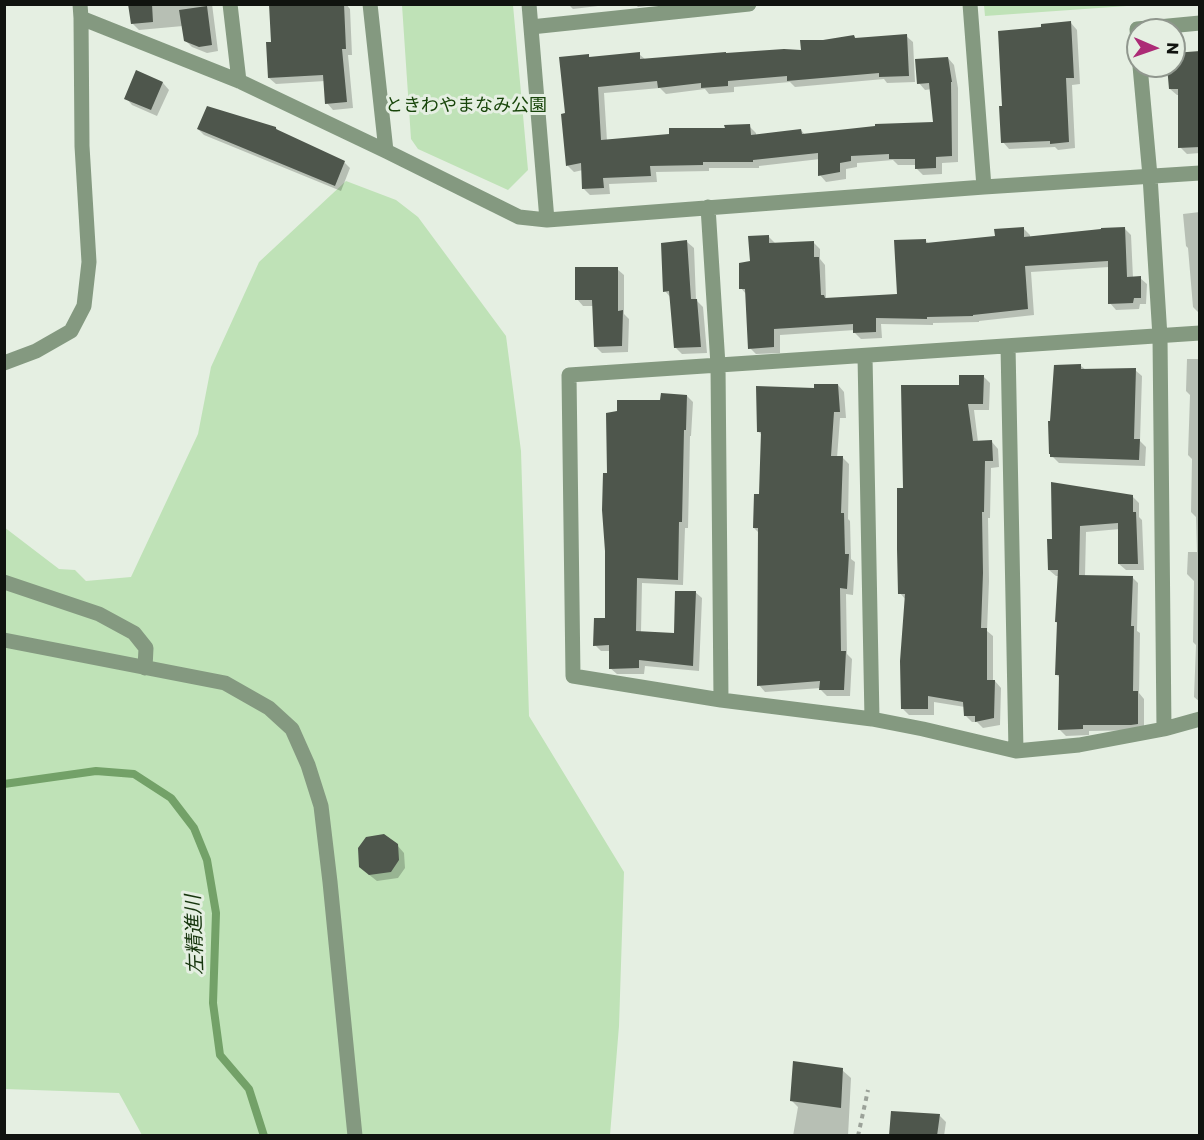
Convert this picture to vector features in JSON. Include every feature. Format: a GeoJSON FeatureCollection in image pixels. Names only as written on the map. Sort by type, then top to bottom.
{"type":"FeatureCollection","features":[{"type":"Feature","properties":{"kind":"street"},"geometry":{"type":"LineString","coordinates":[[230,4],[239,81]]}},
{"type":"Feature","properties":{"kind":"street"},"geometry":{"type":"LineString","coordinates":[[370,4],[386,151]]}},
{"type":"Feature","properties":{"kind":"street"},"geometry":{"type":"LineString","coordinates":[[529,4],[547,220]]}},
{"type":"Feature","properties":{"kind":"street"},"geometry":{"type":"LineString","coordinates":[[531,27],[682,8],[749,4]]}},
{"type":"Feature","properties":{"kind":"street"},"geometry":{"type":"LineString","coordinates":[[970,4],[984,187]]}},
{"type":"Feature","properties":{"kind":"street"},"geometry":{"type":"LineString","coordinates":[[4,363],[36,351],[71,331],[84,306],[89,262],[82,146],[80,11],[239,81],[519,217],[547,220],[1200,173]]}},
{"type":"Feature","properties":{"kind":"street"},"geometry":{"type":"LineString","coordinates":[[1141,78],[1160,337],[1164,729]]}},
{"type":"Feature","properties":{"kind":"street"},"geometry":{"type":"LineString","coordinates":[[708,207],[718,365],[722,700]]}},
{"type":"Feature","properties":{"kind":"street"},"geometry":{"type":"LineString","coordinates":[[1200,333],[569,375],[573,676],[722,700],[872,719],[1016,751],[1079,745],[1164,729],[1200,719]]}},
{"type":"Feature","properties":{"kind":"street"},"geometry":{"type":"LineString","coordinates":[[1008,346],[1016,751]]}},
{"type":"Feature","properties":{"kind":"street"},"geometry":{"type":"LineString","coordinates":[[866,356],[872,719]]}},
{"type":"Feature","properties":{"kind":"street"},"geometry":{"type":"LineString","coordinates":[[4,582],[99,614],[134,633],[146,648],[145,668]]}},
{"type":"Feature","properties":{"kind":"street"},"geometry":{"type":"LineString","coordinates":[[4,640],[225,684],[269,708],[292,729],[308,765],[321,806],[355,1136]]}},
{"type":"Feature","properties":{"kind":"path"},"geometry":{"type":"LineString","coordinates":[[858,1136],[868,1090]]}},
{"type":"Feature","properties":{"kind":"green space"},"geometry":{"type":"Polygon","coordinates":[[[984,4],[1141,5],[985,16],[984,4]]]}},
{"type":"Feature","properties":{"kind":"green space","name":"ときわやまなみ公園"},"geometry":{"type":"Polygon","coordinates":[[[402,5],[513,5],[528,170],[508,190],[418,149],[411,139],[402,5]]]}},
{"type":"Feature","properties":{"kind":"green space"},"geometry":{"type":"Polygon","coordinates":[[[346,181],[396,200],[418,217],[506,336],[521,451],[529,716],[624,872],[619,1026],[610,1135],[142,1135],[119,1093],[5,1089],[4,527],[59,569],[75,570],[86,581],[131,577],[198,434],[211,367],[259,262],[346,181]]]}},
{"type":"Feature","properties":{"kind":"building"},"geometry":{"type":"Polygon","coordinates":[[[128,4],[152,4],[153,22],[131,24],[128,4]]]}},
{"type":"Feature","properties":{"kind":"building"},"geometry":{"type":"Polygon","coordinates":[[[269,4],[344,4],[346,49],[342,49],[347,102],[325,104],[323,75],[268,78],[266,42],[271,42],[269,4]]]}},
{"type":"Feature","properties":{"kind":"building"},"geometry":{"type":"Polygon","coordinates":[[[207,6],[212,45],[199,47],[184,41],[179,10],[207,6]]]}},
{"type":"Feature","properties":{"kind":"building"},"geometry":{"type":"Polygon","coordinates":[[[1071,21],[1074,78],[1066,78],[1069,142],[1001,143],[999,106],[1002,106],[998,31],[1041,27],[1041,24],[1071,21]]]}},
{"type":"Feature","properties":{"kind":"building"},"geometry":{"type":"Polygon","coordinates":[[[907,34],[909,76],[879,77],[879,73],[787,81],[787,76],[728,81],[728,86],[701,88],[701,83],[658,88],[657,81],[598,87],[601,140],[669,134],[669,128],[725,128],[724,125],[750,124],[751,135],[801,129],[802,134],[875,126],[875,124],[933,122],[929,83],[917,84],[915,59],[948,57],[952,82],[952,156],[936,157],[936,168],[915,169],[915,159],[889,159],[889,154],[851,156],[851,161],[840,163],[840,172],[818,176],[818,153],[753,160],[753,162],[703,162],[703,165],[650,166],[651,176],[603,178],[604,188],[582,189],[581,163],[566,166],[561,114],[565,113],[559,57],[589,54],[589,57],[640,52],[640,59],[726,52],[801,50],[800,40],[823,40],[854,35],[855,38],[907,34]]]}},
{"type":"Feature","properties":{"kind":"building"},"geometry":{"type":"Polygon","coordinates":[[[1200,51],[1200,147],[1178,148],[1178,89],[1169,89],[1168,78],[1186,78],[1186,52],[1200,51]]]}},
{"type":"Feature","properties":{"kind":"building"},"geometry":{"type":"Polygon","coordinates":[[[136,70],[163,82],[151,110],[124,99],[136,70]]]}},
{"type":"Feature","properties":{"kind":"building"},"geometry":{"type":"Polygon","coordinates":[[[207,106],[276,127],[345,161],[335,186],[197,129],[207,106]]]}},
{"type":"Feature","properties":{"kind":"building"},"geometry":{"type":"Polygon","coordinates":[[[1024,227],[1024,237],[1125,227],[1127,277],[1141,276],[1141,298],[1134,298],[1133,303],[1108,304],[1108,261],[1025,266],[1028,309],[973,316],[927,317],[927,319],[876,318],[876,332],[853,333],[853,324],[774,329],[774,347],[748,349],[745,289],[739,289],[739,263],[750,261],[748,236],[769,235],[769,243],[814,241],[814,257],[819,257],[821,295],[825,298],[897,294],[894,240],[926,239],[926,243],[995,236],[994,229],[1024,227]]]}},
{"type":"Feature","properties":{"kind":"building"},"geometry":{"type":"Polygon","coordinates":[[[687,240],[691,299],[697,299],[701,347],[674,348],[669,291],[663,292],[661,243],[687,240]]]}},
{"type":"Feature","properties":{"kind":"building"},"geometry":{"type":"Polygon","coordinates":[[[575,267],[618,267],[618,311],[623,310],[622,346],[594,347],[592,300],[575,300],[575,267]]]}},
{"type":"Feature","properties":{"kind":"building"},"geometry":{"type":"Polygon","coordinates":[[[1081,364],[1081,369],[1136,368],[1134,439],[1140,439],[1139,460],[1050,457],[1048,421],[1050,421],[1054,365],[1081,364]]]}},
{"type":"Feature","properties":{"kind":"building"},"geometry":{"type":"Polygon","coordinates":[[[959,375],[984,375],[983,404],[968,404],[973,441],[992,440],[993,461],[985,461],[981,628],[987,628],[987,680],[995,680],[994,718],[975,722],[975,716],[964,716],[963,702],[928,696],[928,709],[901,709],[900,661],[905,594],[898,594],[897,488],[903,488],[901,385],[959,385],[959,375]]]}},
{"type":"Feature","properties":{"kind":"building"},"geometry":{"type":"Polygon","coordinates":[[[814,384],[838,384],[840,412],[834,412],[831,456],[843,456],[841,513],[844,513],[845,554],[849,554],[847,589],[840,588],[841,651],[846,651],[844,690],[819,690],[820,681],[757,686],[758,528],[753,528],[754,494],[759,494],[761,432],[757,432],[756,386],[814,388],[814,384]]]}},
{"type":"Feature","properties":{"kind":"building"},"geometry":{"type":"Polygon","coordinates":[[[661,393],[687,395],[682,522],[679,522],[678,580],[637,578],[636,631],[674,633],[675,591],[696,591],[693,666],[639,660],[639,668],[609,669],[609,645],[593,646],[594,618],[605,618],[605,551],[602,510],[603,473],[607,473],[606,413],[617,411],[617,400],[660,400],[661,393]]]}},
{"type":"Feature","properties":{"kind":"building"},"geometry":{"type":"Polygon","coordinates":[[[1051,482],[1133,495],[1138,564],[1118,564],[1118,523],[1080,526],[1079,575],[1133,576],[1131,626],[1134,626],[1133,691],[1138,691],[1138,724],[1083,725],[1083,729],[1058,730],[1059,675],[1055,675],[1057,622],[1055,622],[1058,570],[1048,570],[1047,539],[1052,539],[1051,482]]]}},
{"type":"Feature","properties":{"kind":"building"},"geometry":{"type":"Polygon","coordinates":[[[384,834],[398,844],[399,860],[391,872],[369,875],[359,867],[358,848],[366,837],[384,834]]]}},
{"type":"Feature","properties":{"kind":"building"},"geometry":{"type":"Polygon","coordinates":[[[793,1061],[843,1068],[841,1108],[790,1101],[793,1061]]]}},
{"type":"Feature","properties":{"kind":"building"},"geometry":{"type":"Polygon","coordinates":[[[891,1111],[940,1114],[937,1136],[889,1136],[891,1111]]]}},
{"type":"Feature","properties":{"kind":"waterway","name":"左精進川"},"geometry":{"type":"LineString","coordinates":[[4,784],[96,771],[134,774],[171,798],[194,828],[207,860],[216,913],[213,1003],[220,1055],[249,1089],[264,1136]]}}]}
